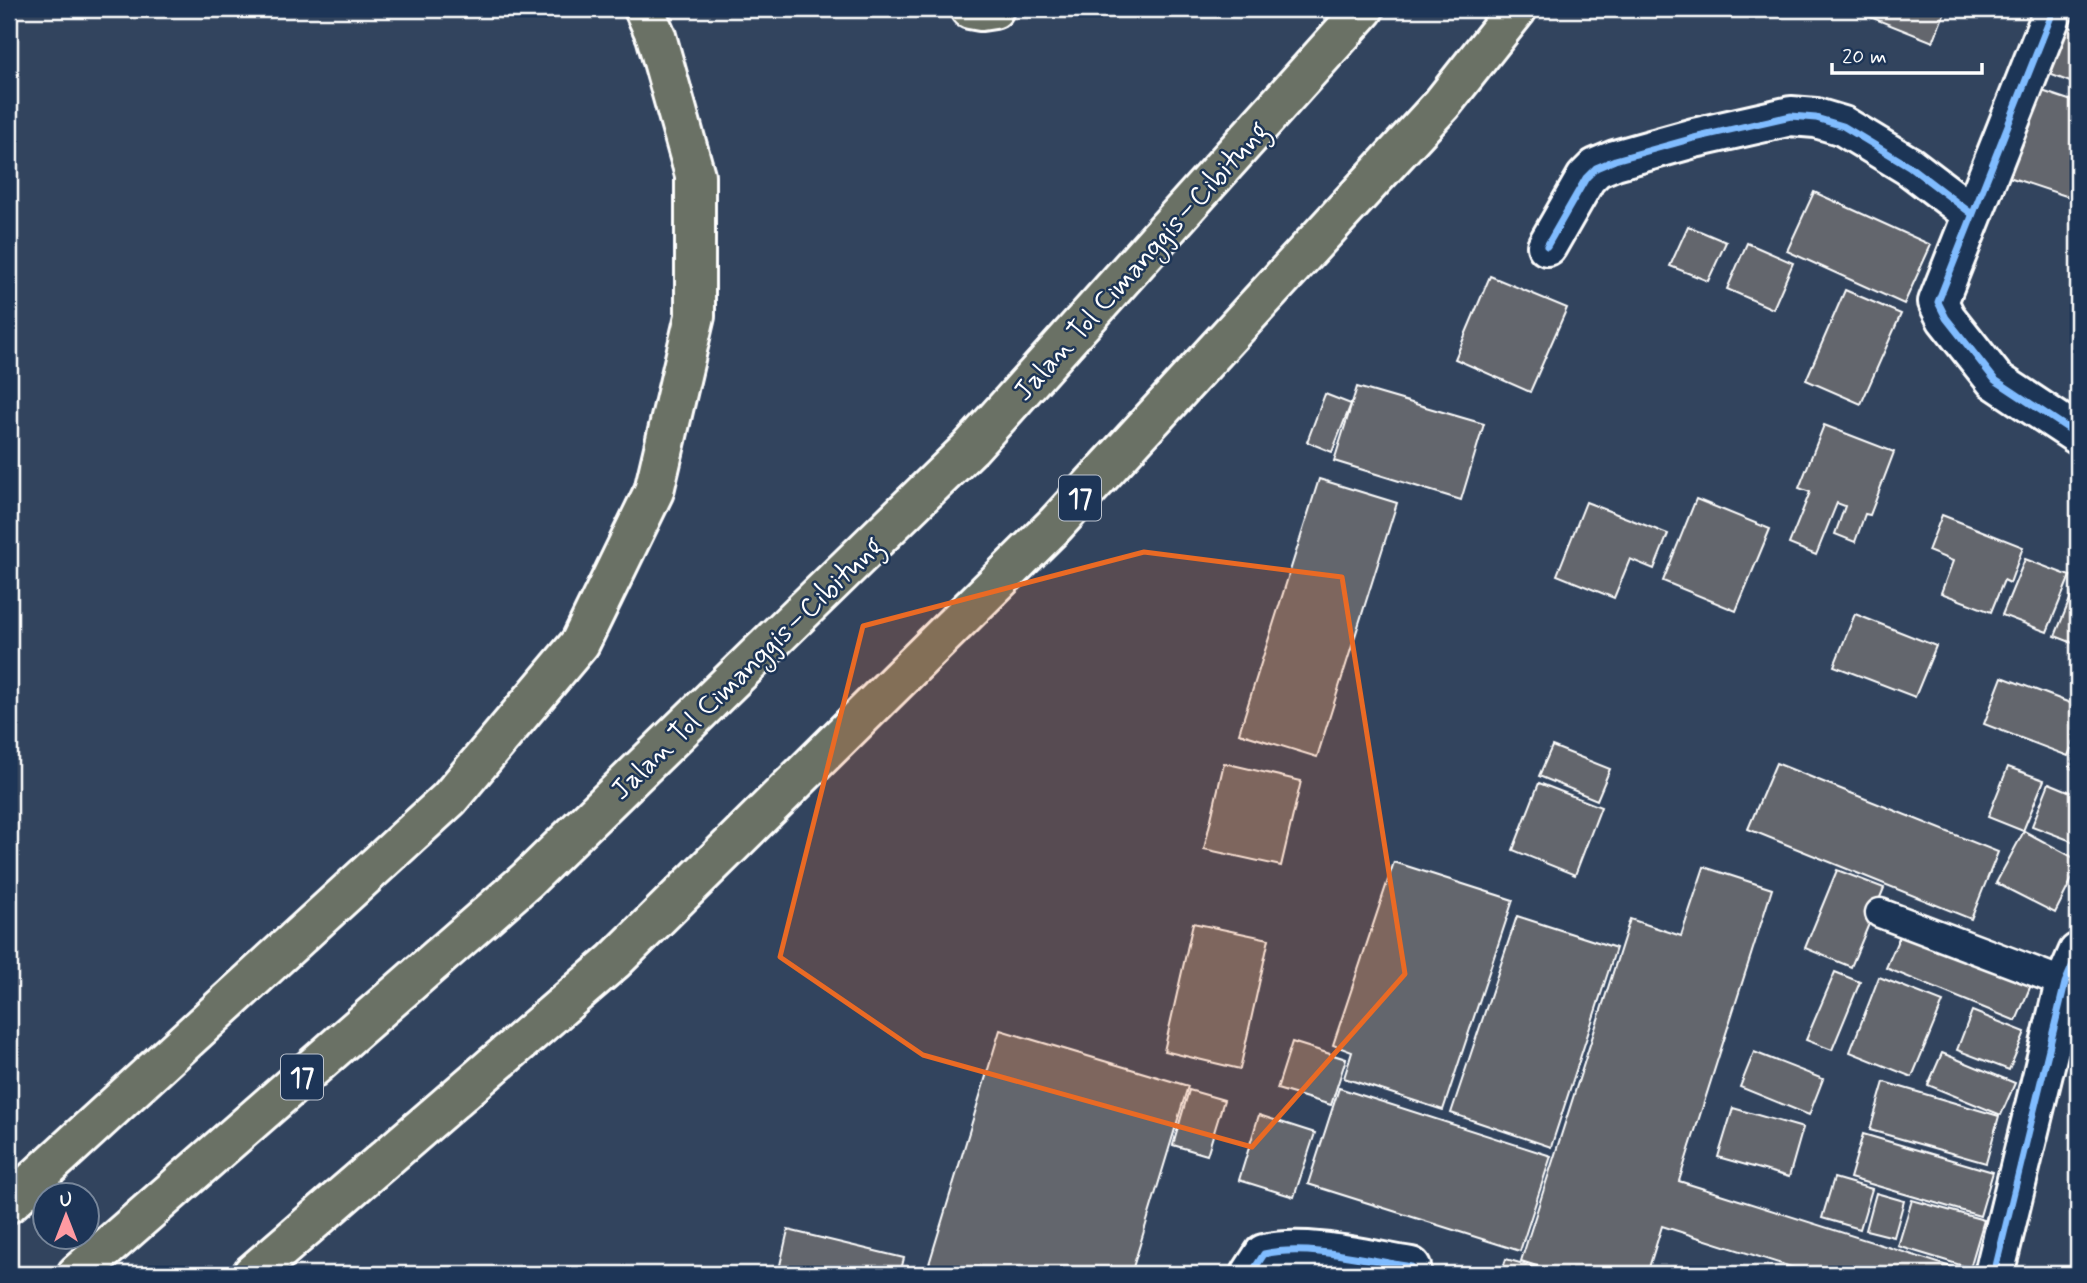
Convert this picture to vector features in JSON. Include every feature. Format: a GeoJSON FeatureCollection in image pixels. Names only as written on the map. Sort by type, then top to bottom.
{"type":"FeatureCollection","features":[{"type":"Feature","properties":{"kind":"highway"},"geometry":{"type":"LineString","coordinates":[[9,1203],[449,799],[580,643],[654,491],[695,316],[695,175],[656,36],[644,9]]}},
{"type":"Feature","properties":{"kind":"highway"},"geometry":{"type":"LineString","coordinates":[[970,9],[994,9]]}},
{"type":"Feature","properties":{"kind":"highway","name":"Jalan Tol Cimanggis–Cibitung"},"geometry":{"type":"LineString","coordinates":[[77,1274],[527,880],[971,447],[1364,9]]}},
{"type":"Feature","properties":{"kind":"highway","name":"17"},"geometry":{"type":"LineString","coordinates":[[252,1274],[614,961],[1055,525],[1442,104],[1517,9]]}},
{"type":"Feature","properties":{"kind":"street"},"geometry":{"type":"LineString","coordinates":[[2054,9],[1939,296],[1940,307],[1946,318],[1995,380],[2078,435]]}},
{"type":"Feature","properties":{"kind":"street"},"geometry":{"type":"LineString","coordinates":[[1547,246],[1586,178],[1596,168],[1693,138],[1791,116],[1816,118],[1843,125],[1909,166],[1972,214]]}},
{"type":"Feature","properties":{"kind":"street"},"geometry":{"type":"LineString","coordinates":[[1994,1274],[2072,968]]}},
{"type":"Feature","properties":{"kind":"street"},"geometry":{"type":"LineString","coordinates":[[1251,1274],[1265,1254],[1281,1250],[1301,1250],[1411,1267]]}},
{"type":"Feature","properties":{"kind":"lane"},"geometry":{"type":"LineString","coordinates":[[1880,913],[2072,968]]}},
{"type":"Feature","properties":{"kind":"highlighted area"},"geometry":{"type":"Polygon","coordinates":[[[1144,552],[1342,577],[1405,974],[1252,1147],[923,1055],[780,957],[863,626],[1144,552]]]}},
{"type":"Feature","properties":{"kind":"building"},"geometry":{"type":"Polygon","coordinates":[[[1867,9],[1946,9],[1933,42],[1865,15],[1867,9]]]}},
{"type":"Feature","properties":{"kind":"building"},"geometry":{"type":"Polygon","coordinates":[[[2062,24],[2078,30],[2078,85],[2044,72],[2062,24]]]}},
{"type":"Feature","properties":{"kind":"building"},"geometry":{"type":"Polygon","coordinates":[[[2036,89],[2078,103],[2078,191],[2075,199],[2006,176],[2036,89]]]}},
{"type":"Feature","properties":{"kind":"building"},"geometry":{"type":"Polygon","coordinates":[[[1814,192],[1931,245],[1904,304],[1787,251],[1814,192]]]}},
{"type":"Feature","properties":{"kind":"building"},"geometry":{"type":"Polygon","coordinates":[[[1688,226],[1726,242],[1708,281],[1670,266],[1688,226]]]}},
{"type":"Feature","properties":{"kind":"building"},"geometry":{"type":"Polygon","coordinates":[[[1747,243],[1793,263],[1773,309],[1727,289],[1747,243]]]}},
{"type":"Feature","properties":{"kind":"building"},"geometry":{"type":"Polygon","coordinates":[[[1490,276],[1567,308],[1530,392],[1455,359],[1490,276]]]}},
{"type":"Feature","properties":{"kind":"building"},"geometry":{"type":"Polygon","coordinates":[[[1845,290],[1901,314],[1861,404],[1806,380],[1845,290]]]}},
{"type":"Feature","properties":{"kind":"building"},"geometry":{"type":"Polygon","coordinates":[[[1357,387],[1484,424],[1461,500],[1334,461],[1357,387]]]}},
{"type":"Feature","properties":{"kind":"building"},"geometry":{"type":"Polygon","coordinates":[[[1325,394],[1351,404],[1332,452],[1307,442],[1325,394]]]}},
{"type":"Feature","properties":{"kind":"building"},"geometry":{"type":"Polygon","coordinates":[[[1824,425],[1894,452],[1870,515],[1865,514],[1855,542],[1835,534],[1845,506],[1837,503],[1816,555],[1789,544],[1810,492],[1799,488],[1824,425]]]}},
{"type":"Feature","properties":{"kind":"building"},"geometry":{"type":"Polygon","coordinates":[[[1319,479],[1397,503],[1317,757],[1239,733],[1319,479]]]}},
{"type":"Feature","properties":{"kind":"building"},"geometry":{"type":"Polygon","coordinates":[[[1696,499],[1770,529],[1736,611],[1663,581],[1696,499]]]}},
{"type":"Feature","properties":{"kind":"building"},"geometry":{"type":"Polygon","coordinates":[[[1586,502],[1668,534],[1654,569],[1630,559],[1614,598],[1557,575],[1586,502]]]}},
{"type":"Feature","properties":{"kind":"building"},"geometry":{"type":"Polygon","coordinates":[[[1942,515],[2023,547],[2010,583],[2004,580],[1991,612],[1941,593],[1953,561],[1928,551],[1942,515]]]}},
{"type":"Feature","properties":{"kind":"building"},"geometry":{"type":"Polygon","coordinates":[[[2025,559],[2070,576],[2047,632],[2002,615],[2025,559]]]}},
{"type":"Feature","properties":{"kind":"building"},"geometry":{"type":"Polygon","coordinates":[[[2075,587],[2078,588],[2078,645],[2055,636],[2075,587]]]}},
{"type":"Feature","properties":{"kind":"building"},"geometry":{"type":"Polygon","coordinates":[[[1855,614],[1936,646],[1915,697],[1834,666],[1855,614]]]}},
{"type":"Feature","properties":{"kind":"building"},"geometry":{"type":"Polygon","coordinates":[[[2002,677],[2078,706],[2078,730],[2068,756],[1984,724],[2002,677]]]}},
{"type":"Feature","properties":{"kind":"building"},"geometry":{"type":"Polygon","coordinates":[[[1552,746],[1610,769],[1597,800],[1539,776],[1552,746]]]}},
{"type":"Feature","properties":{"kind":"building"},"geometry":{"type":"Polygon","coordinates":[[[2078,747],[2078,771],[2070,768],[2078,747]]]}},
{"type":"Feature","properties":{"kind":"building"},"geometry":{"type":"Polygon","coordinates":[[[1224,763],[1301,781],[1281,866],[1204,849],[1224,763]]]}},
{"type":"Feature","properties":{"kind":"building"},"geometry":{"type":"Polygon","coordinates":[[[1776,763],[1998,852],[1971,919],[1748,829],[1776,763]]]}},
{"type":"Feature","properties":{"kind":"building"},"geometry":{"type":"Polygon","coordinates":[[[2008,767],[2044,780],[2023,831],[1988,817],[2008,767]]]}},
{"type":"Feature","properties":{"kind":"building"},"geometry":{"type":"Polygon","coordinates":[[[1539,783],[1601,807],[1575,875],[1513,850],[1539,783]]]}},
{"type":"Feature","properties":{"kind":"building"},"geometry":{"type":"Polygon","coordinates":[[[2049,783],[2078,795],[2078,833],[2074,842],[2032,826],[2049,783]]]}},
{"type":"Feature","properties":{"kind":"building"},"geometry":{"type":"Polygon","coordinates":[[[2024,831],[2078,860],[2078,867],[2055,913],[1996,883],[2024,831]]]}},
{"type":"Feature","properties":{"kind":"building"},"geometry":{"type":"Polygon","coordinates":[[[1394,862],[1513,900],[1443,1110],[1344,1078],[1352,1052],[1333,1045],[1394,862]]]}},
{"type":"Feature","properties":{"kind":"building"},"geometry":{"type":"Polygon","coordinates":[[[1704,867],[1772,889],[1679,1181],[1967,1272],[1966,1274],[1813,1274],[1662,1226],[1647,1274],[1562,1274],[1521,1261],[1630,919],[1681,936],[1704,867]]]}},
{"type":"Feature","properties":{"kind":"building"},"geometry":{"type":"Polygon","coordinates":[[[1837,870],[1884,888],[1851,967],[1805,948],[1837,870]]]}},
{"type":"Feature","properties":{"kind":"building"},"geometry":{"type":"Polygon","coordinates":[[[1517,916],[1616,948],[1551,1147],[1451,1113],[1517,916]]]}},
{"type":"Feature","properties":{"kind":"building"},"geometry":{"type":"Polygon","coordinates":[[[1193,923],[1269,939],[1240,1069],[1164,1051],[1193,923]]]}},
{"type":"Feature","properties":{"kind":"building"},"geometry":{"type":"Polygon","coordinates":[[[1901,933],[2031,985],[2016,1021],[1886,968],[1901,933]]]}},
{"type":"Feature","properties":{"kind":"building"},"geometry":{"type":"Polygon","coordinates":[[[1835,972],[1860,982],[1832,1050],[1806,1040],[1835,972]]]}},
{"type":"Feature","properties":{"kind":"building"},"geometry":{"type":"Polygon","coordinates":[[[1879,977],[1943,1002],[1912,1077],[1850,1052],[1879,977]]]}},
{"type":"Feature","properties":{"kind":"building"},"geometry":{"type":"Polygon","coordinates":[[[1972,1011],[2025,1032],[2009,1070],[1957,1050],[1972,1011]]]}},
{"type":"Feature","properties":{"kind":"building"},"geometry":{"type":"Polygon","coordinates":[[[1000,1030],[1188,1086],[1131,1274],[926,1274],[1000,1030]]]}},
{"type":"Feature","properties":{"kind":"building"},"geometry":{"type":"Polygon","coordinates":[[[1292,1042],[1346,1059],[1331,1105],[1277,1089],[1292,1042]]]}},
{"type":"Feature","properties":{"kind":"building"},"geometry":{"type":"Polygon","coordinates":[[[1754,1052],[1823,1079],[1809,1115],[1740,1087],[1754,1052]]]}},
{"type":"Feature","properties":{"kind":"building"},"geometry":{"type":"Polygon","coordinates":[[[1942,1053],[2015,1083],[2001,1115],[1928,1085],[1942,1053]]]}},
{"type":"Feature","properties":{"kind":"building"},"geometry":{"type":"Polygon","coordinates":[[[1884,1082],[1999,1116],[1986,1163],[1870,1130],[1884,1082]]]}},
{"type":"Feature","properties":{"kind":"building"},"geometry":{"type":"Polygon","coordinates":[[[1339,1088],[1551,1156],[1520,1251],[1308,1184],[1339,1088]]]}},
{"type":"Feature","properties":{"kind":"building"},"geometry":{"type":"Polygon","coordinates":[[[1189,1090],[1224,1100],[1207,1155],[1173,1145],[1189,1090]]]}},
{"type":"Feature","properties":{"kind":"building"},"geometry":{"type":"Polygon","coordinates":[[[1733,1108],[1803,1128],[1789,1177],[1718,1157],[1733,1108]]]}},
{"type":"Feature","properties":{"kind":"building"},"geometry":{"type":"Polygon","coordinates":[[[1259,1115],[1315,1133],[1294,1197],[1239,1180],[1259,1115]]]}},
{"type":"Feature","properties":{"kind":"building"},"geometry":{"type":"Polygon","coordinates":[[[1863,1134],[1993,1172],[1980,1216],[1850,1178],[1863,1134]]]}},
{"type":"Feature","properties":{"kind":"building"},"geometry":{"type":"Polygon","coordinates":[[[1834,1178],[1872,1189],[1860,1229],[1822,1218],[1834,1178]]]}},
{"type":"Feature","properties":{"kind":"building"},"geometry":{"type":"Polygon","coordinates":[[[1876,1193],[1904,1201],[1894,1237],[1866,1230],[1876,1193]]]}},
{"type":"Feature","properties":{"kind":"building"},"geometry":{"type":"Polygon","coordinates":[[[1912,1200],[1984,1220],[1970,1268],[1898,1246],[1912,1200]]]}},
{"type":"Feature","properties":{"kind":"building"},"geometry":{"type":"Polygon","coordinates":[[[788,1230],[904,1258],[900,1274],[778,1274],[788,1230]]]}},
{"type":"Feature","properties":{"kind":"building"},"geometry":{"type":"Polygon","coordinates":[[[1506,1259],[1558,1274],[1501,1274],[1506,1259]]]}},
{"type":"Feature","properties":{"kind":"cycle path"},"geometry":{"type":"LineString","coordinates":[[2054,9],[1938,302],[1946,318],[1995,380],[2078,435]]}},
{"type":"Feature","properties":{"kind":"cycle path"},"geometry":{"type":"LineString","coordinates":[[1547,246],[1586,178],[1596,168],[1694,138],[1791,116],[1816,118],[1843,126],[1909,166],[1972,214]]}},
{"type":"Feature","properties":{"kind":"cycle path"},"geometry":{"type":"LineString","coordinates":[[1994,1274],[2065,983],[2078,953]]}},
{"type":"Feature","properties":{"kind":"cycle path"},"geometry":{"type":"LineString","coordinates":[[1251,1274],[1264,1254],[1281,1251],[1337,1254],[1411,1267]]}}]}
